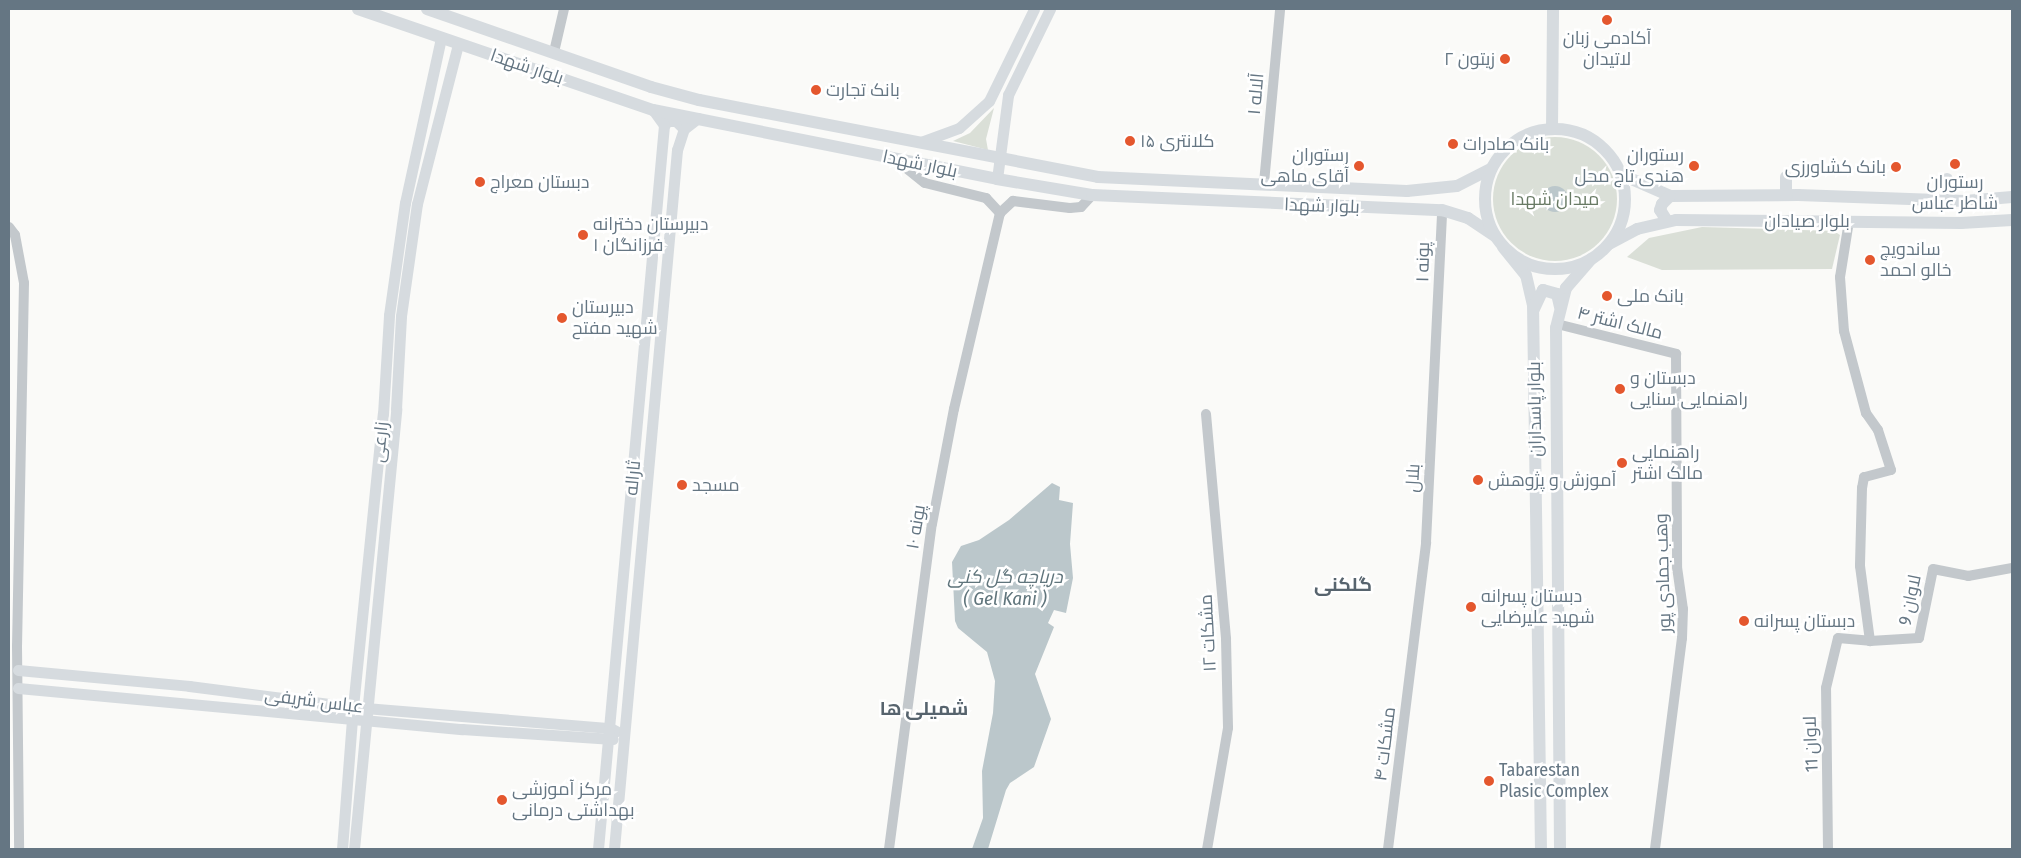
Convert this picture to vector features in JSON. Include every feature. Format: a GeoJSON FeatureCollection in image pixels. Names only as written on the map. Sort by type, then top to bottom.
{"type":"FeatureCollection","features":[{"type":"Feature","properties":{"kind":"main road","name":"بلوار شهدا"},"geometry":{"type":"LineString","coordinates":[[358,9],[653,110],[997,180],[1092,195],[1442,210],[1468,218],[1495,236]]}},
{"type":"Feature","properties":{"kind":"main road","name":"بلوار شهدا"},"geometry":{"type":"LineString","coordinates":[[427,9],[651,87],[700,100],[1098,177],[1264,183],[1407,191],[1457,186],[1491,170]]}},
{"type":"Feature","properties":{"kind":"main road"},"geometry":{"type":"LineString","coordinates":[[921,142],[959,128],[989,101],[1003,76],[1034,9]]}},
{"type":"Feature","properties":{"kind":"main road"},"geometry":{"type":"LineString","coordinates":[[997,180],[998,158],[1008,95],[1050,9]]}},
{"type":"Feature","properties":{"kind":"main road"},"geometry":{"type":"LineString","coordinates":[[1552,129],[1553,9]]}},
{"type":"Feature","properties":{"kind":"main road","name":"زارعی"},"geometry":{"type":"LineString","coordinates":[[354,849],[358,720],[353,707],[384,391],[389,314],[397,250],[441,38]]}},
{"type":"Feature","properties":{"kind":"main road","name":"زارعی"},"geometry":{"type":"LineString","coordinates":[[342,849],[358,720],[366,708],[397,392],[401,316],[417,204],[458,44]]}},
{"type":"Feature","properties":{"kind":"main road"},"geometry":{"type":"LineString","coordinates":[[653,110],[664,125],[668,121],[676,121],[684,129],[698,118]]}},
{"type":"Feature","properties":{"kind":"main road","name":"ثاراله"},"geometry":{"type":"LineString","coordinates":[[598,849],[664,125]]}},
{"type":"Feature","properties":{"kind":"main road","name":"ثاراله"},"geometry":{"type":"LineString","coordinates":[[614,849],[651,459],[677,150],[684,129]]}},
{"type":"Feature","properties":{"kind":"main road"},"geometry":{"type":"LineString","coordinates":[[1552,129],[1571,131],[1596,142],[1614,162],[1624,188],[1623,215],[1607,245],[1591,259],[1566,268],[1538,268],[1525,263],[1503,247],[1495,236],[1485,210],[1485,196],[1491,170],[1498,158],[1518,139],[1552,129]]}},
{"type":"Feature","properties":{"kind":"main road","name":"بلوار صیادان"},"geometry":{"type":"LineString","coordinates":[[1620,174],[1670,196],[1786,195],[2009,200]]}},
{"type":"Feature","properties":{"kind":"main road"},"geometry":{"type":"LineString","coordinates":[[1786,177],[1786,195]]}},
{"type":"Feature","properties":{"kind":"main road"},"geometry":{"type":"LineString","coordinates":[[1947,179],[1947,200]]}},
{"type":"Feature","properties":{"kind":"main road"},"geometry":{"type":"LineString","coordinates":[[1667,221],[1660,210],[1662,204],[1670,196]]}},
{"type":"Feature","properties":{"kind":"main road","name":"بلوار صیادان"},"geometry":{"type":"LineString","coordinates":[[1607,245],[1637,229],[1667,221],[1961,223],[2009,219]]}},
{"type":"Feature","properties":{"kind":"main road","name":"بلوار پاسداران"},"geometry":{"type":"LineString","coordinates":[[1503,247],[1526,276],[1533,314],[1541,849]]}},
{"type":"Feature","properties":{"kind":"main road","name":"بلوار پاسداران"},"geometry":{"type":"LineString","coordinates":[[1560,849],[1557,324],[1566,288],[1591,259]]}},
{"type":"Feature","properties":{"kind":"main road"},"geometry":{"type":"LineString","coordinates":[[1533,314],[1536,300],[1543,290],[1557,294],[1560,309]]}},
{"type":"Feature","properties":{"kind":"main road"},"geometry":{"type":"LineString","coordinates":[[384,391],[397,392]]}},
{"type":"Feature","properties":{"kind":"main road"},"geometry":{"type":"LineString","coordinates":[[639,412],[643,418],[648,419],[655,409]]}},
{"type":"Feature","properties":{"kind":"main road"},"geometry":{"type":"LineString","coordinates":[[634,461],[644,454],[651,459]]}},
{"type":"Feature","properties":{"kind":"main road","name":"عباس شریفی"},"geometry":{"type":"LineString","coordinates":[[18,670],[190,686],[353,707],[610,728]]}},
{"type":"Feature","properties":{"kind":"main road"},"geometry":{"type":"LineString","coordinates":[[188,704],[190,686]]}},
{"type":"Feature","properties":{"kind":"main road","name":"عباس شریفی"},"geometry":{"type":"LineString","coordinates":[[18,688],[608,741]]}},
{"type":"Feature","properties":{"kind":"main road"},"geometry":{"type":"LineString","coordinates":[[610,728],[624,735]]}},
{"type":"Feature","properties":{"kind":"main road"},"geometry":{"type":"LineString","coordinates":[[608,741],[624,735]]}},
{"type":"Feature","properties":{"kind":"street"},"geometry":{"type":"LineString","coordinates":[[554,52],[564,9]]}},
{"type":"Feature","properties":{"kind":"street","name":"آلاله ۱"},"geometry":{"type":"LineString","coordinates":[[1264,183],[1280,9]]}},
{"type":"Feature","properties":{"kind":"street"},"geometry":{"type":"LineString","coordinates":[[895,159],[925,183],[986,198],[1000,213],[1013,201],[1070,208],[1081,207],[1092,195]]}},
{"type":"Feature","properties":{"kind":"street","name":"پونه ۱"},"geometry":{"type":"LineString","coordinates":[[1439,314],[1442,210]]}},
{"type":"Feature","properties":{"kind":"street","name":"پونه ۱۰"},"geometry":{"type":"LineString","coordinates":[[889,849],[934,515],[954,410],[1000,213]]}},
{"type":"Feature","properties":{"kind":"street"},"geometry":{"type":"LineString","coordinates":[[1849,221],[1840,277],[1844,331],[1866,413],[1878,430],[1891,470],[1864,477],[1862,488],[1860,566],[1870,641]]}},
{"type":"Feature","properties":{"kind":"street"},"geometry":{"type":"LineString","coordinates":[[9,226],[15,235],[24,283],[18,670],[19,849]]}},
{"type":"Feature","properties":{"kind":"street","name":"بلال"},"geometry":{"type":"LineString","coordinates":[[1414,644],[1426,542],[1439,314]]}},
{"type":"Feature","properties":{"kind":"street","name":"مالک اشتر ۴"},"geometry":{"type":"LineString","coordinates":[[1557,324],[1676,354]]}},
{"type":"Feature","properties":{"kind":"street","name":"وهب جمادی پور"},"geometry":{"type":"LineString","coordinates":[[1655,849],[1682,638],[1683,608],[1677,567],[1676,354]]}},
{"type":"Feature","properties":{"kind":"street","name":"مشکات ۱۲"},"geometry":{"type":"LineString","coordinates":[[1206,414],[1226,639],[1228,728],[1207,849]]}},
{"type":"Feature","properties":{"kind":"street","name":"لاوان 9"},"geometry":{"type":"LineString","coordinates":[[1870,641],[1919,638],[1933,569],[1968,576],[2012,568]]}},
{"type":"Feature","properties":{"kind":"street","name":"لاوان 11"},"geometry":{"type":"LineString","coordinates":[[1828,849],[1826,688],[1838,638],[1870,641]]}},
{"type":"Feature","properties":{"kind":"street","name":"مشکات ۴"},"geometry":{"type":"LineString","coordinates":[[1388,849],[1414,644]]}},
{"type":"Feature","properties":{"kind":"green space"},"geometry":{"type":"Polygon","coordinates":[[[994,108],[986,139],[988,150],[953,141],[970,133],[994,108]]]}},
{"type":"Feature","properties":{"kind":"green space","name":"میدان شهدا"},"geometry":{"type":"Polygon","coordinates":[[[1555,137],[1579,142],[1599,155],[1612,175],[1617,199],[1612,223],[1599,243],[1579,256],[1555,261],[1531,256],[1511,243],[1498,223],[1493,199],[1498,175],[1511,155],[1531,142],[1555,137]]]}},
{"type":"Feature","properties":{"kind":"green space"},"geometry":{"type":"Polygon","coordinates":[[[1702,227],[1834,231],[1840,235],[1832,269],[1662,270],[1627,257],[1649,238],[1702,227]]]}},
{"type":"Feature","properties":{"kind":"water"},"geometry":{"type":"Polygon","coordinates":[[[1555,186],[1564,190],[1568,199],[1564,208],[1555,212],[1546,208],[1542,199],[1546,190],[1555,186]]]}},
{"type":"Feature","properties":{"kind":"water","name":"دریاچه گل کنی ( Gel Kani )"},"geometry":{"type":"Polygon","coordinates":[[[1052,483],[1060,487],[1059,500],[1073,503],[1070,544],[1073,578],[1066,613],[1054,610],[1048,623],[1054,627],[1035,674],[1051,719],[1034,767],[1010,783],[1006,790],[988,849],[972,849],[983,818],[982,771],[993,713],[995,681],[987,652],[958,628],[955,621],[952,562],[961,546],[979,540],[1009,520],[1052,483]]]}},
{"type":"Feature","properties":{"kind":"place","name":"آکادمی زبان لاتیدان"},"geometry":{"type":"Point","coordinates":[1607,20]}},
{"type":"Feature","properties":{"kind":"place","name":"زیتون ۲"},"geometry":{"type":"Point","coordinates":[1505,59]}},
{"type":"Feature","properties":{"kind":"place","name":"بانک تجارت"},"geometry":{"type":"Point","coordinates":[816,90]}},
{"type":"Feature","properties":{"kind":"place","name":"کلانتری ۱۵"},"geometry":{"type":"Point","coordinates":[1130,141]}},
{"type":"Feature","properties":{"kind":"place","name":"بانک صادرات"},"geometry":{"type":"Point","coordinates":[1453,144]}},
{"type":"Feature","properties":{"kind":"place","name":"رستوران شاطر عباس"},"geometry":{"type":"Point","coordinates":[1955,164]}},
{"type":"Feature","properties":{"kind":"place","name":"رستوران آقای ماهی"},"geometry":{"type":"Point","coordinates":[1359,166]}},
{"type":"Feature","properties":{"kind":"place","name":"رستوران هندی تاج محل"},"geometry":{"type":"Point","coordinates":[1694,166]}},
{"type":"Feature","properties":{"kind":"place","name":"بانک کشاورزی"},"geometry":{"type":"Point","coordinates":[1896,167]}},
{"type":"Feature","properties":{"kind":"place","name":"دبستان معراج"},"geometry":{"type":"Point","coordinates":[480,182]}},
{"type":"Feature","properties":{"kind":"place","name":"دبیرستان دخترانه فرزانگان ۱"},"geometry":{"type":"Point","coordinates":[583,235]}},
{"type":"Feature","properties":{"kind":"place","name":"ساندویچ خالو احمد"},"geometry":{"type":"Point","coordinates":[1870,260]}},
{"type":"Feature","properties":{"kind":"place","name":"بانک ملی"},"geometry":{"type":"Point","coordinates":[1607,296]}},
{"type":"Feature","properties":{"kind":"place","name":"دبیرستان شهید مفتح"},"geometry":{"type":"Point","coordinates":[562,318]}},
{"type":"Feature","properties":{"kind":"place","name":"دبستان و راهنمایی سنایی"},"geometry":{"type":"Point","coordinates":[1620,389]}},
{"type":"Feature","properties":{"kind":"place","name":"راهنمایی مالک اشتر"},"geometry":{"type":"Point","coordinates":[1622,463]}},
{"type":"Feature","properties":{"kind":"place","name":"آموزش و پژوهش"},"geometry":{"type":"Point","coordinates":[1478,480]}},
{"type":"Feature","properties":{"kind":"place","name":"مسجد"},"geometry":{"type":"Point","coordinates":[682,485]}},
{"type":"Feature","properties":{"kind":"place","name":"دبستان پسرانه شهید علیرضایی"},"geometry":{"type":"Point","coordinates":[1471,607]}},
{"type":"Feature","properties":{"kind":"place","name":"دبستان پسرانه"},"geometry":{"type":"Point","coordinates":[1744,621]}},
{"type":"Feature","properties":{"kind":"place","name":"Tabarestan Plasic Complex"},"geometry":{"type":"Point","coordinates":[1489,781]}},
{"type":"Feature","properties":{"kind":"place","name":"مرکز آموزشی بهداشتی درمانی"},"geometry":{"type":"Point","coordinates":[502,800]}},
{"type":"Feature","properties":{"kind":"district","name":"گلکنی"},"geometry":{"type":"Point","coordinates":[1343,585]}},
{"type":"Feature","properties":{"kind":"district","name":"شمیلی ها"},"geometry":{"type":"Point","coordinates":[924,709]}}]}
